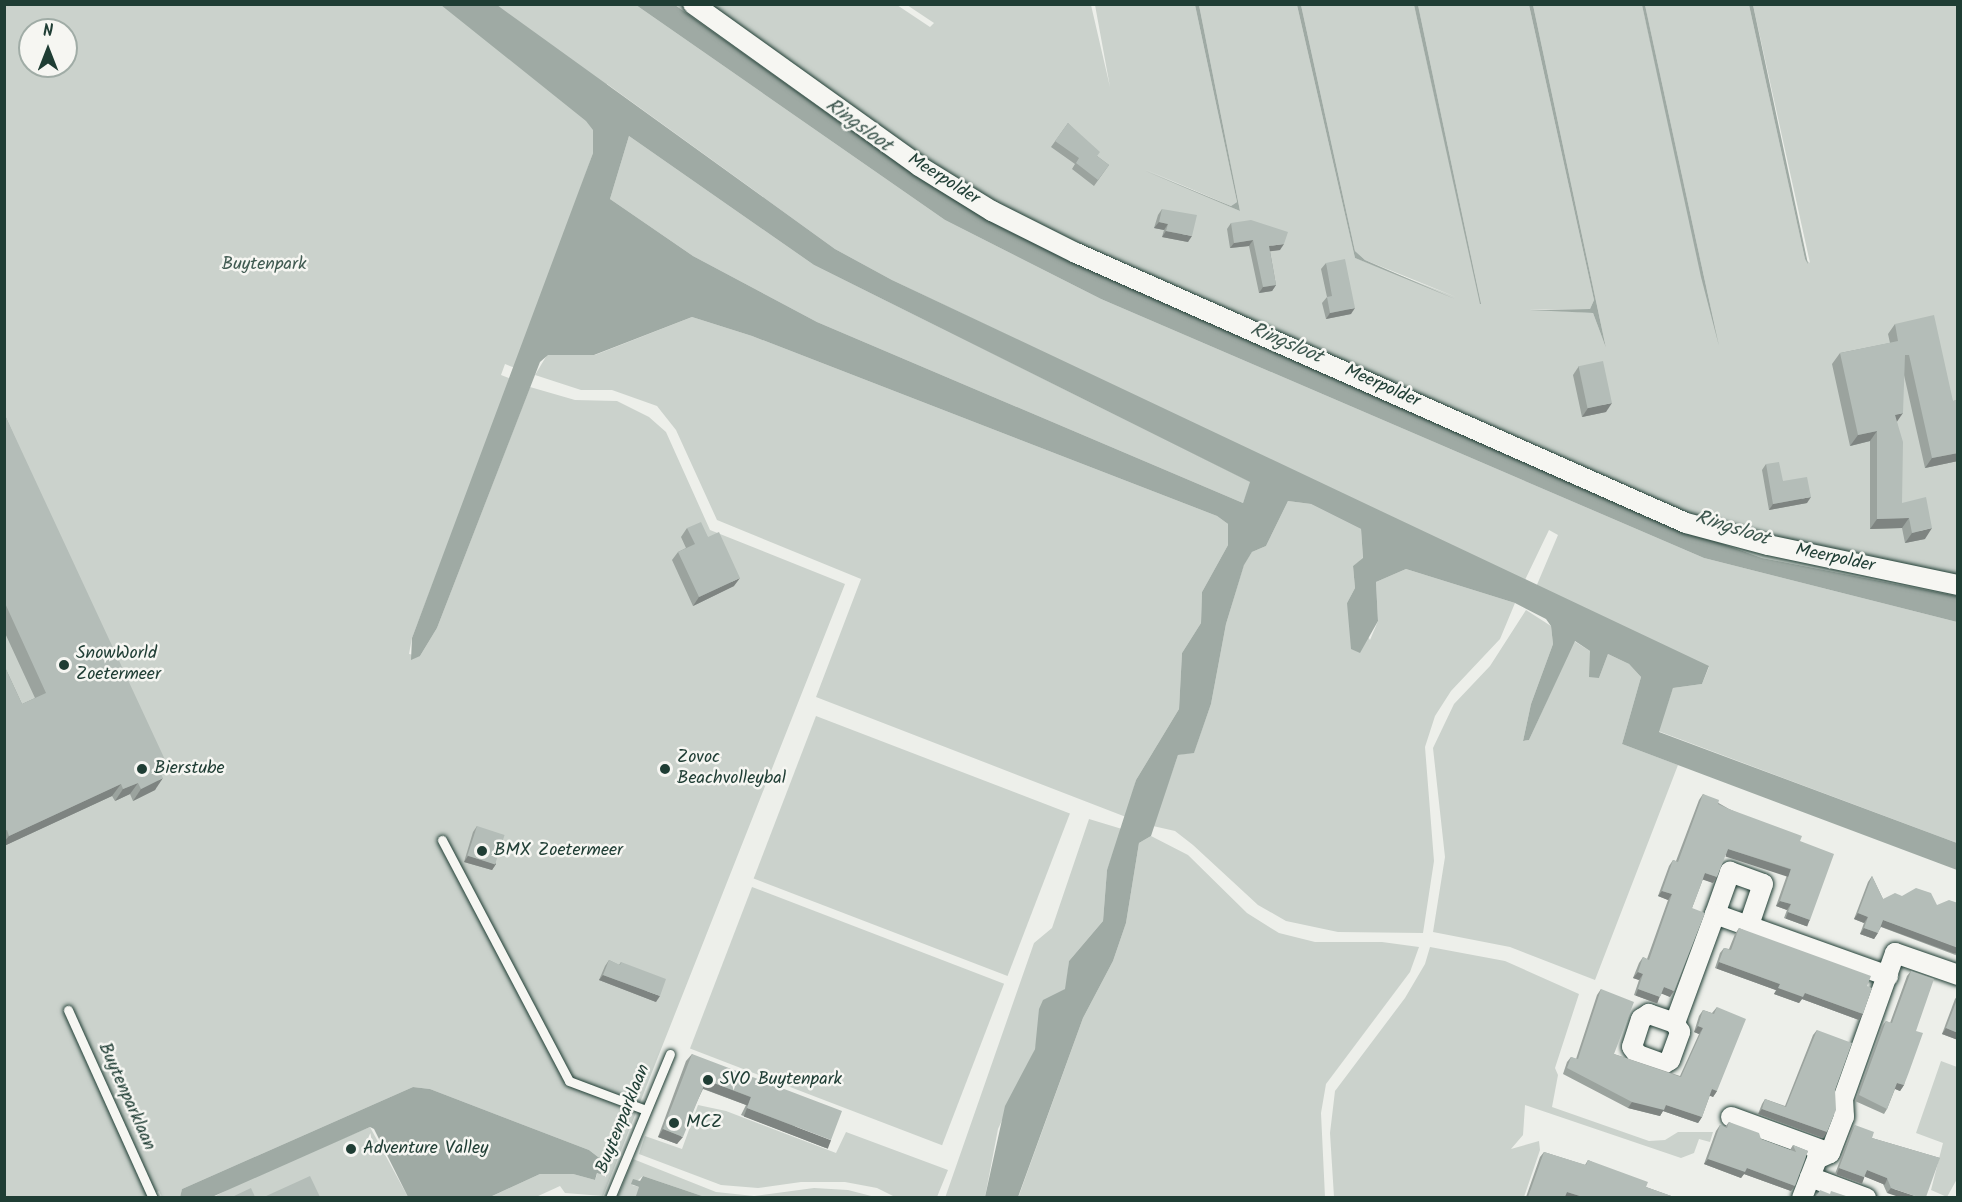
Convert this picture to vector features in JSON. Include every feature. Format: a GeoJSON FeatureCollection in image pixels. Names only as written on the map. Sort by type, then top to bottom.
{"type":"FeatureCollection","features":[{"type":"Feature","properties":{"kind":"street","name":"Meerpolder"},"geometry":{"type":"LineString","coordinates":[[693,4],[919,166],[992,211],[1076,253],[1686,523],[1768,545],[1958,585]]}},
{"type":"Feature","properties":{"kind":"street"},"geometry":{"type":"LineString","coordinates":[[1676,1023],[1730,872],[1763,884],[1749,925]]}},
{"type":"Feature","properties":{"kind":"street"},"geometry":{"type":"LineString","coordinates":[[1715,914],[1888,976]]}},
{"type":"Feature","properties":{"kind":"street"},"geometry":{"type":"LineString","coordinates":[[1802,1197],[1817,1159],[1830,1153],[1844,1117],[1843,1099],[1895,953],[1958,975]]}},
{"type":"Feature","properties":{"kind":"street"},"geometry":{"type":"LineString","coordinates":[[1731,1117],[1830,1153]]}},
{"type":"Feature","properties":{"kind":"street"},"geometry":{"type":"LineString","coordinates":[[1810,1177],[1866,1197]]}},
{"type":"Feature","properties":{"kind":"lane"},"geometry":{"type":"LineString","coordinates":[[442,840],[569,1081],[646,1110]]}},
{"type":"Feature","properties":{"kind":"lane","name":"Buytenparklaan"},"geometry":{"type":"LineString","coordinates":[[68,1010],[153,1197]]}},
{"type":"Feature","properties":{"kind":"lane","name":"Buytenparklaan"},"geometry":{"type":"LineString","coordinates":[[610,1197],[670,1054]]}},
{"type":"Feature","properties":{"kind":"green space","name":"Buytenpark"},"geometry":{"type":"Polygon","coordinates":[[[4,5],[636,5],[945,220],[1101,299],[1704,558],[1957,622],[1957,843],[1658,731],[1673,688],[1702,684],[1709,667],[1536,587],[1558,535],[1549,530],[1524,582],[892,280],[835,249],[607,84],[593,130],[593,153],[515,368],[505,364],[501,375],[511,379],[412,638],[409,654],[420,656],[437,628],[530,387],[575,400],[617,401],[649,417],[666,432],[710,530],[845,584],[603,1196],[565,1193],[560,1186],[536,1197],[490,1197],[540,1174],[573,1174],[595,1180],[602,1160],[589,1150],[430,1089],[413,1087],[182,1189],[180,1197],[162,1197],[159,1191],[145,1198],[5,1197],[4,5]]]}},
{"type":"Feature","properties":{"kind":"green space"},"geometry":{"type":"Polygon","coordinates":[[[675,5],[897,5],[930,27],[934,23],[907,5],[1091,5],[1110,87],[1095,5],[1195,5],[1237,202],[1231,206],[1144,169],[1240,211],[1199,5],[1297,5],[1355,258],[1456,297],[1365,260],[1355,251],[1301,5],[1414,5],[1481,304],[1418,5],[1529,5],[1594,300],[1590,309],[1530,309],[1593,313],[1606,348],[1533,5],[1642,5],[1719,346],[1645,5],[1749,5],[1805,259],[1810,263],[1753,5],[1957,5],[1957,596],[1762,558],[1660,521],[1008,231],[922,180],[675,5]]]}},
{"type":"Feature","properties":{"kind":"green space"},"geometry":{"type":"Polygon","coordinates":[[[629,136],[814,265],[1251,482],[1243,503],[817,322],[693,256],[610,199],[629,136]]]}},
{"type":"Feature","properties":{"kind":"green space"},"geometry":{"type":"Polygon","coordinates":[[[692,317],[752,336],[1217,516],[1228,524],[1228,545],[1202,592],[1201,623],[1182,653],[1179,709],[1136,780],[1126,817],[816,697],[861,579],[717,520],[676,430],[657,406],[612,390],[581,390],[535,375],[547,355],[595,355],[692,317]]]}},
{"type":"Feature","properties":{"kind":"green space"},"geometry":{"type":"Polygon","coordinates":[[[1288,501],[1311,504],[1361,529],[1363,559],[1353,566],[1355,588],[1347,603],[1370,640],[1378,621],[1376,582],[1406,569],[1515,603],[1500,639],[1451,691],[1435,716],[1425,747],[1434,861],[1423,933],[1338,932],[1286,921],[1258,905],[1175,831],[1153,826],[1178,755],[1194,752],[1211,704],[1226,624],[1244,564],[1252,552],[1266,546],[1288,501]]]}},
{"type":"Feature","properties":{"kind":"green space"},"geometry":{"type":"Polygon","coordinates":[[[1526,610],[1551,626],[1553,644],[1531,704],[1523,741],[1529,740],[1574,641],[1590,651],[1599,678],[1608,654],[1629,664],[1641,677],[1622,744],[1678,765],[1595,980],[1510,947],[1433,932],[1445,857],[1433,748],[1454,704],[1490,666],[1526,610]]]}},
{"type":"Feature","properties":{"kind":"green space"},"geometry":{"type":"Polygon","coordinates":[[[816,716],[1070,813],[1008,976],[754,878],[816,716]]]}},
{"type":"Feature","properties":{"kind":"green space"},"geometry":{"type":"Polygon","coordinates":[[[1089,819],[1122,829],[1107,870],[1103,921],[1069,961],[1066,989],[1053,996],[1035,1049],[998,1129],[985,1197],[945,1198],[1034,943],[1052,928],[1089,819]]]}},
{"type":"Feature","properties":{"kind":"green space"},"geometry":{"type":"Polygon","coordinates":[[[1151,836],[1188,855],[1247,913],[1279,933],[1315,942],[1382,942],[1419,947],[1410,972],[1326,1084],[1321,1113],[1325,1197],[1018,1198],[1083,1018],[1113,961],[1126,923],[1139,843],[1151,836]]]}},
{"type":"Feature","properties":{"kind":"green space"},"geometry":{"type":"Polygon","coordinates":[[[752,887],[1004,984],[942,1145],[690,1049],[752,887]]]}},
{"type":"Feature","properties":{"kind":"green space"},"geometry":{"type":"Polygon","coordinates":[[[1430,947],[1505,961],[1579,994],[1555,1068],[1558,1075],[1552,1107],[1649,1141],[1665,1140],[1678,1132],[1713,1132],[1710,1142],[1699,1139],[1694,1153],[1681,1158],[1525,1105],[1523,1135],[1511,1149],[1539,1141],[1540,1150],[1524,1197],[1334,1197],[1330,1133],[1335,1091],[1405,998],[1425,964],[1430,947]]]}},
{"type":"Feature","properties":{"kind":"green space"},"geometry":{"type":"Polygon","coordinates":[[[1941,1061],[1957,1067],[1957,1179],[1947,1197],[1931,1190],[1943,1143],[1916,1133],[1941,1061]]]}},
{"type":"Feature","properties":{"kind":"green space"},"geometry":{"type":"Polygon","coordinates":[[[698,1105],[726,1111],[836,1153],[846,1132],[948,1170],[937,1197],[895,1197],[877,1188],[845,1182],[801,1182],[758,1188],[721,1185],[639,1154],[645,1136],[682,1149],[698,1105]]]}},
{"type":"Feature","properties":{"kind":"green space","name":"Adventure Valley"},"geometry":{"type":"Polygon","coordinates":[[[370,1127],[408,1197],[212,1198],[247,1179],[370,1127]]]}},
{"type":"Feature","properties":{"kind":"green space"},"geometry":{"type":"Polygon","coordinates":[[[633,1159],[716,1192],[754,1196],[814,1188],[848,1190],[875,1197],[705,1197],[643,1176],[632,1185],[639,1187],[641,1197],[617,1198],[633,1159]]]}},
{"type":"Feature","properties":{"kind":"shaded area"},"geometry":{"type":"Polygon","coordinates":[[[441,5],[497,5],[835,249],[892,280],[1709,666],[1702,684],[1673,688],[1659,732],[1957,843],[1957,870],[1622,744],[1641,677],[1629,664],[1608,654],[1599,678],[1589,677],[1590,651],[1575,641],[1529,740],[1523,741],[1531,704],[1553,644],[1551,626],[1546,619],[1515,603],[1406,569],[1376,582],[1378,621],[1360,653],[1351,649],[1347,603],[1355,588],[1353,566],[1363,558],[1361,529],[1311,504],[1288,501],[1266,546],[1252,552],[1244,565],[1226,624],[1211,704],[1194,753],[1178,755],[1151,836],[1139,843],[1126,923],[1113,961],[1083,1018],[1018,1197],[985,1197],[1005,1106],[1035,1049],[1039,1009],[1043,1000],[1065,989],[1069,961],[1103,921],[1107,870],[1136,780],[1179,709],[1182,653],[1201,623],[1202,592],[1228,545],[1228,524],[1217,516],[752,336],[692,317],[594,355],[548,355],[540,362],[437,628],[420,656],[411,660],[412,638],[593,153],[593,130],[586,121],[441,5]],[[629,136],[610,199],[693,256],[817,322],[1243,503],[1250,482],[814,265],[629,136]]]}},
{"type":"Feature","properties":{"kind":"shaded area"},"geometry":{"type":"Polygon","coordinates":[[[636,5],[675,5],[922,180],[1008,231],[1660,521],[1762,558],[1957,596],[1957,622],[1704,558],[1101,299],[945,220],[636,5]]]}},
{"type":"Feature","properties":{"kind":"shaded area"},"geometry":{"type":"Polygon","coordinates":[[[1195,5],[1199,5],[1240,211],[1143,170],[1231,206],[1237,202],[1195,5]]]}},
{"type":"Feature","properties":{"kind":"shaded area"},"geometry":{"type":"Polygon","coordinates":[[[1297,5],[1301,5],[1355,251],[1365,260],[1455,299],[1355,258],[1297,5]]]}},
{"type":"Feature","properties":{"kind":"shaded area"},"geometry":{"type":"Polygon","coordinates":[[[1414,5],[1418,5],[1481,304],[1480,304],[1414,5]]]}},
{"type":"Feature","properties":{"kind":"shaded area"},"geometry":{"type":"Polygon","coordinates":[[[1529,5],[1533,5],[1606,348],[1593,313],[1530,310],[1590,309],[1594,300],[1529,5]]]}},
{"type":"Feature","properties":{"kind":"shaded area"},"geometry":{"type":"Polygon","coordinates":[[[1642,5],[1645,5],[1719,346],[1701,277],[1642,5]]]}},
{"type":"Feature","properties":{"kind":"shaded area"},"geometry":{"type":"Polygon","coordinates":[[[1749,5],[1753,5],[1808,264],[1805,259],[1749,5]]]}},
{"type":"Feature","properties":{"kind":"shaded area"},"geometry":{"type":"Polygon","coordinates":[[[413,1087],[430,1089],[589,1150],[602,1160],[600,1166],[606,1169],[604,1175],[597,1173],[595,1180],[573,1174],[540,1174],[490,1197],[408,1197],[374,1129],[370,1127],[212,1197],[180,1197],[182,1189],[413,1087]]]}},
{"type":"Feature","properties":{"kind":"shaded area"},"geometry":{"type":"Polygon","coordinates":[[[643,1176],[705,1197],[636,1196],[639,1187],[631,1184],[633,1179],[640,1181],[643,1176]]]}},
{"type":"Feature","properties":{"kind":"building"},"geometry":{"type":"Polygon","coordinates":[[[1068,123],[1100,152],[1097,156],[1109,165],[1098,180],[1076,163],[1079,158],[1055,141],[1068,123]]]}},
{"type":"Feature","properties":{"kind":"building"},"geometry":{"type":"Polygon","coordinates":[[[1162,209],[1197,215],[1192,236],[1166,231],[1168,224],[1159,222],[1162,209]]]}},
{"type":"Feature","properties":{"kind":"building"},"geometry":{"type":"Polygon","coordinates":[[[1251,220],[1288,232],[1284,244],[1269,246],[1276,285],[1263,287],[1253,240],[1234,243],[1231,223],[1251,220]]]}},
{"type":"Feature","properties":{"kind":"building"},"geometry":{"type":"Polygon","coordinates":[[[1345,259],[1355,308],[1330,313],[1327,297],[1332,296],[1326,263],[1345,259]]]}},
{"type":"Feature","properties":{"kind":"building"},"geometry":{"type":"Polygon","coordinates":[[[1934,315],[1953,401],[1958,400],[1958,453],[1932,458],[1909,355],[1905,355],[1903,413],[1895,415],[1903,442],[1902,503],[1926,497],[1932,528],[1912,533],[1909,518],[1877,519],[1877,431],[1858,435],[1840,353],[1898,341],[1895,324],[1934,315]]]}},
{"type":"Feature","properties":{"kind":"building"},"geometry":{"type":"Polygon","coordinates":[[[1603,361],[1612,403],[1587,408],[1579,366],[1603,361]]]}},
{"type":"Feature","properties":{"kind":"building","name":"SnowWorld Zoetermeer"},"geometry":{"type":"Polygon","coordinates":[[[4,413],[167,764],[158,768],[163,778],[141,789],[138,783],[123,789],[121,784],[9,836],[7,830],[4,831],[4,665],[22,704],[46,693],[4,601],[4,413]]]}},
{"type":"Feature","properties":{"kind":"building"},"geometry":{"type":"Polygon","coordinates":[[[1779,462],[1783,481],[1807,477],[1811,497],[1773,504],[1766,464],[1779,462]]]}},
{"type":"Feature","properties":{"kind":"building"},"geometry":{"type":"Polygon","coordinates":[[[701,522],[708,537],[719,532],[740,578],[699,597],[678,552],[695,544],[687,528],[701,522]]]}},
{"type":"Feature","properties":{"kind":"building"},"geometry":{"type":"Polygon","coordinates":[[[1703,794],[1719,800],[1718,804],[1729,809],[1802,836],[1800,841],[1834,854],[1810,920],[1788,912],[1791,904],[1780,901],[1791,869],[1728,849],[1717,877],[1705,873],[1692,908],[1705,913],[1674,991],[1664,987],[1660,997],[1638,989],[1643,974],[1638,972],[1643,957],[1649,960],[1672,894],[1662,891],[1673,860],[1678,862],[1703,794]]]}},
{"type":"Feature","properties":{"kind":"building","name":"BMX Zoetermeer"},"geometry":{"type":"Polygon","coordinates":[[[477,826],[505,835],[495,864],[467,855],[477,826]]]}},
{"type":"Feature","properties":{"kind":"building"},"geometry":{"type":"Polygon","coordinates":[[[1872,876],[1883,899],[1895,893],[1902,896],[1916,888],[1931,893],[1937,905],[1949,900],[1958,903],[1958,948],[1883,920],[1878,933],[1864,928],[1868,917],[1858,913],[1872,876]]]}},
{"type":"Feature","properties":{"kind":"building"},"geometry":{"type":"Polygon","coordinates":[[[1739,928],[1871,976],[1867,986],[1872,988],[1863,1014],[1805,993],[1803,997],[1778,988],[1780,984],[1719,962],[1724,948],[1731,950],[1739,928]]]}},
{"type":"Feature","properties":{"kind":"building"},"geometry":{"type":"Polygon","coordinates":[[[609,960],[620,965],[621,962],[666,979],[660,996],[603,975],[609,960]]]}},
{"type":"Feature","properties":{"kind":"building"},"geometry":{"type":"Polygon","coordinates":[[[1911,971],[1934,979],[1916,1031],[1923,1033],[1909,1072],[1904,1085],[1897,1083],[1887,1109],[1859,1095],[1886,1021],[1892,1023],[1911,971]]]}},
{"type":"Feature","properties":{"kind":"building"},"geometry":{"type":"Polygon","coordinates":[[[1601,989],[1634,1002],[1614,1054],[1681,1077],[1703,1028],[1698,1026],[1703,1010],[1714,1014],[1717,1007],[1746,1019],[1717,1091],[1712,1089],[1702,1117],[1666,1105],[1664,1110],[1632,1102],[1567,1068],[1571,1057],[1578,1059],[1601,989]]]}},
{"type":"Feature","properties":{"kind":"building"},"geometry":{"type":"Polygon","coordinates":[[[1958,997],[1958,1033],[1946,1028],[1958,997]]]}},
{"type":"Feature","properties":{"kind":"building"},"geometry":{"type":"Polygon","coordinates":[[[1817,1030],[1852,1043],[1835,1090],[1836,1110],[1827,1132],[1762,1109],[1765,1099],[1786,1107],[1817,1030]]]}},
{"type":"Feature","properties":{"kind":"building"},"geometry":{"type":"Polygon","coordinates":[[[692,1054],[842,1111],[831,1140],[747,1108],[751,1097],[706,1080],[683,1137],[663,1129],[692,1054]]]}},
{"type":"Feature","properties":{"kind":"building"},"geometry":{"type":"Polygon","coordinates":[[[1729,1122],[1759,1133],[1761,1139],[1796,1152],[1793,1145],[1808,1151],[1795,1186],[1747,1168],[1745,1172],[1708,1159],[1720,1125],[1727,1128],[1729,1122]]]}},
{"type":"Feature","properties":{"kind":"building"},"geometry":{"type":"Polygon","coordinates":[[[1855,1125],[1874,1132],[1872,1138],[1940,1158],[1926,1197],[1918,1197],[1891,1188],[1887,1178],[1867,1170],[1864,1177],[1839,1168],[1855,1125]]]}},
{"type":"Feature","properties":{"kind":"building"},"geometry":{"type":"Polygon","coordinates":[[[1544,1152],[1586,1165],[1588,1160],[1648,1182],[1646,1187],[1674,1197],[1583,1197],[1567,1192],[1565,1197],[1528,1197],[1544,1152]]]}},
{"type":"Feature","properties":{"kind":"building"},"geometry":{"type":"Polygon","coordinates":[[[310,1176],[320,1197],[264,1197],[310,1176]]]}},
{"type":"Feature","properties":{"kind":"building"},"geometry":{"type":"Polygon","coordinates":[[[251,1188],[255,1197],[232,1197],[251,1188]]]}},
{"type":"Feature","properties":{"kind":"building"},"geometry":{"type":"Polygon","coordinates":[[[1820,1190],[1830,1194],[1831,1191],[1849,1197],[1816,1197],[1820,1190]]]}},
{"type":"Feature","properties":{"kind":"place","name":"SnowWorld Zoetermeer"},"geometry":{"type":"Point","coordinates":[64,665]}},
{"type":"Feature","properties":{"kind":"place","name":"Bierstube"},"geometry":{"type":"Point","coordinates":[142,769]}},
{"type":"Feature","properties":{"kind":"place","name":"Zovoc Beachvolleybal"},"geometry":{"type":"Point","coordinates":[665,769]}},
{"type":"Feature","properties":{"kind":"place","name":"BMX Zoetermeer"},"geometry":{"type":"Point","coordinates":[482,851]}},
{"type":"Feature","properties":{"kind":"place","name":"SVO Buytenpark"},"geometry":{"type":"Point","coordinates":[708,1080]}},
{"type":"Feature","properties":{"kind":"place","name":"MCZ"},"geometry":{"type":"Point","coordinates":[674,1123]}},
{"type":"Feature","properties":{"kind":"place","name":"Adventure Valley"},"geometry":{"type":"Point","coordinates":[351,1149]}},
{"type":"Feature","properties":{"kind":"water label","name":"Ringsloot"},"geometry":{"type":"Point","coordinates":[858,126]}},
{"type":"Feature","properties":{"kind":"water label","name":"Ringsloot"},"geometry":{"type":"Point","coordinates":[1286,344]}},
{"type":"Feature","properties":{"kind":"water label","name":"Ringsloot"},"geometry":{"type":"Point","coordinates":[1732,529]}}]}
